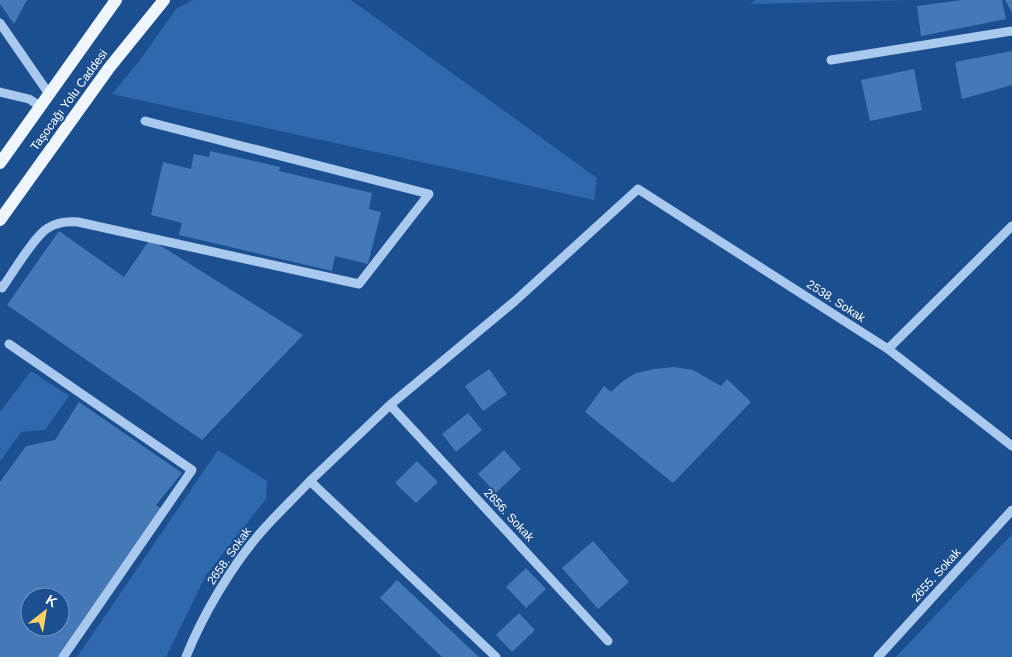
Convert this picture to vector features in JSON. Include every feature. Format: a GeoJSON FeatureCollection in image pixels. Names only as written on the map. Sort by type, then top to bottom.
{"type":"FeatureCollection","features":[{"type":"Feature","properties":{"kind":"main road","name":"Taşocağı Yolu Caddesi"},"geometry":{"type":"LineString","coordinates":[[0,163],[116,0]]}},
{"type":"Feature","properties":{"kind":"main road","name":"Taşocağı Yolu Caddesi"},"geometry":{"type":"LineString","coordinates":[[0,220],[109,68],[164,0]]}},
{"type":"Feature","properties":{"kind":"street"},"geometry":{"type":"LineString","coordinates":[[0,23],[49,94]]}},
{"type":"Feature","properties":{"kind":"street"},"geometry":{"type":"LineString","coordinates":[[831,60],[1012,31]]}},
{"type":"Feature","properties":{"kind":"street"},"geometry":{"type":"LineString","coordinates":[[0,92],[29,99],[40,106]]}},
{"type":"Feature","properties":{"kind":"street"},"geometry":{"type":"LineString","coordinates":[[0,286],[2,288],[42,231],[57,223],[67,221],[208,249],[359,284],[429,194],[145,120]]}},
{"type":"Feature","properties":{"kind":"street","name":"2538. Sokak"},"geometry":{"type":"LineString","coordinates":[[638,189],[888,349],[1012,446]]}},
{"type":"Feature","properties":{"kind":"street","name":"2658. Sokak"},"geometry":{"type":"LineString","coordinates":[[186,657],[225,581],[261,532],[310,481],[390,405],[515,301],[638,189]]}},
{"type":"Feature","properties":{"kind":"street"},"geometry":{"type":"LineString","coordinates":[[888,349],[1012,226]]}},
{"type":"Feature","properties":{"kind":"street"},"geometry":{"type":"LineString","coordinates":[[9,344],[192,470],[63,657]]}},
{"type":"Feature","properties":{"kind":"street","name":"2656. Sokak"},"geometry":{"type":"LineString","coordinates":[[390,405],[608,642]]}},
{"type":"Feature","properties":{"kind":"street"},"geometry":{"type":"LineString","coordinates":[[310,481],[496,657]]}},
{"type":"Feature","properties":{"kind":"street","name":"2655. Sokak"},"geometry":{"type":"LineString","coordinates":[[878,657],[1012,510]]}},
{"type":"Feature","properties":{"kind":"shaded area"},"geometry":{"type":"Polygon","coordinates":[[[193,0],[351,0],[597,178],[594,200],[112,94],[140,60],[176,9],[193,0]]]}},
{"type":"Feature","properties":{"kind":"shaded area"},"geometry":{"type":"Polygon","coordinates":[[[755,0],[910,0],[750,4],[755,0]]]}},
{"type":"Feature","properties":{"kind":"shaded area"},"geometry":{"type":"Polygon","coordinates":[[[31,371],[69,396],[45,430],[21,432],[0,462],[0,412],[31,371]]]}},
{"type":"Feature","properties":{"kind":"shaded area"},"geometry":{"type":"Polygon","coordinates":[[[218,450],[267,481],[266,499],[206,575],[166,657],[77,657],[218,450]]]}},
{"type":"Feature","properties":{"kind":"shaded area"},"geometry":{"type":"Polygon","coordinates":[[[1012,534],[1012,657],[896,657],[1012,534]]]}},
{"type":"Feature","properties":{"kind":"building"},"geometry":{"type":"Polygon","coordinates":[[[0,0],[27,0],[14,24],[0,4],[0,0]]]}},
{"type":"Feature","properties":{"kind":"building"},"geometry":{"type":"Polygon","coordinates":[[[962,0],[1002,0],[1006,19],[921,36],[917,6],[962,0]]]}},
{"type":"Feature","properties":{"kind":"building"},"geometry":{"type":"Polygon","coordinates":[[[1005,0],[1012,0],[1012,13],[1005,0]]]}},
{"type":"Feature","properties":{"kind":"building"},"geometry":{"type":"Polygon","coordinates":[[[1012,51],[1012,85],[962,99],[955,62],[1012,51]]]}},
{"type":"Feature","properties":{"kind":"building"},"geometry":{"type":"Polygon","coordinates":[[[914,69],[922,110],[870,121],[861,80],[914,69]]]}},
{"type":"Feature","properties":{"kind":"building"},"geometry":{"type":"Polygon","coordinates":[[[210,151],[280,167],[279,171],[372,193],[369,209],[381,212],[368,264],[335,256],[332,271],[179,235],[182,223],[151,215],[163,162],[191,169],[194,154],[209,157],[210,151]]]}},
{"type":"Feature","properties":{"kind":"building"},"geometry":{"type":"Polygon","coordinates":[[[59,231],[124,277],[150,239],[303,335],[202,440],[7,305],[59,231]]]}},
{"type":"Feature","properties":{"kind":"building"},"geometry":{"type":"Polygon","coordinates":[[[674,367],[693,370],[721,386],[727,379],[751,402],[673,483],[585,412],[604,386],[611,392],[636,373],[674,367]]]}},
{"type":"Feature","properties":{"kind":"building"},"geometry":{"type":"Polygon","coordinates":[[[489,369],[507,394],[483,411],[465,386],[489,369]]]}},
{"type":"Feature","properties":{"kind":"building"},"geometry":{"type":"Polygon","coordinates":[[[79,402],[182,473],[156,505],[162,509],[61,657],[0,657],[0,482],[26,446],[55,440],[79,402]]]}},
{"type":"Feature","properties":{"kind":"building"},"geometry":{"type":"Polygon","coordinates":[[[468,413],[482,430],[456,452],[442,434],[468,413]]]}},
{"type":"Feature","properties":{"kind":"building"},"geometry":{"type":"Polygon","coordinates":[[[504,450],[521,469],[496,493],[478,474],[504,450]]]}},
{"type":"Feature","properties":{"kind":"building"},"geometry":{"type":"Polygon","coordinates":[[[417,461],[438,482],[416,503],[395,483],[417,461]]]}},
{"type":"Feature","properties":{"kind":"building"},"geometry":{"type":"Polygon","coordinates":[[[593,541],[629,582],[598,609],[562,568],[593,541]]]}},
{"type":"Feature","properties":{"kind":"building"},"geometry":{"type":"Polygon","coordinates":[[[526,568],[546,589],[526,608],[506,587],[526,568]]]}},
{"type":"Feature","properties":{"kind":"building"},"geometry":{"type":"Polygon","coordinates":[[[397,580],[479,657],[442,657],[380,598],[397,580]]]}},
{"type":"Feature","properties":{"kind":"building"},"geometry":{"type":"Polygon","coordinates":[[[519,613],[535,630],[512,652],[496,635],[519,613]]]}}]}
